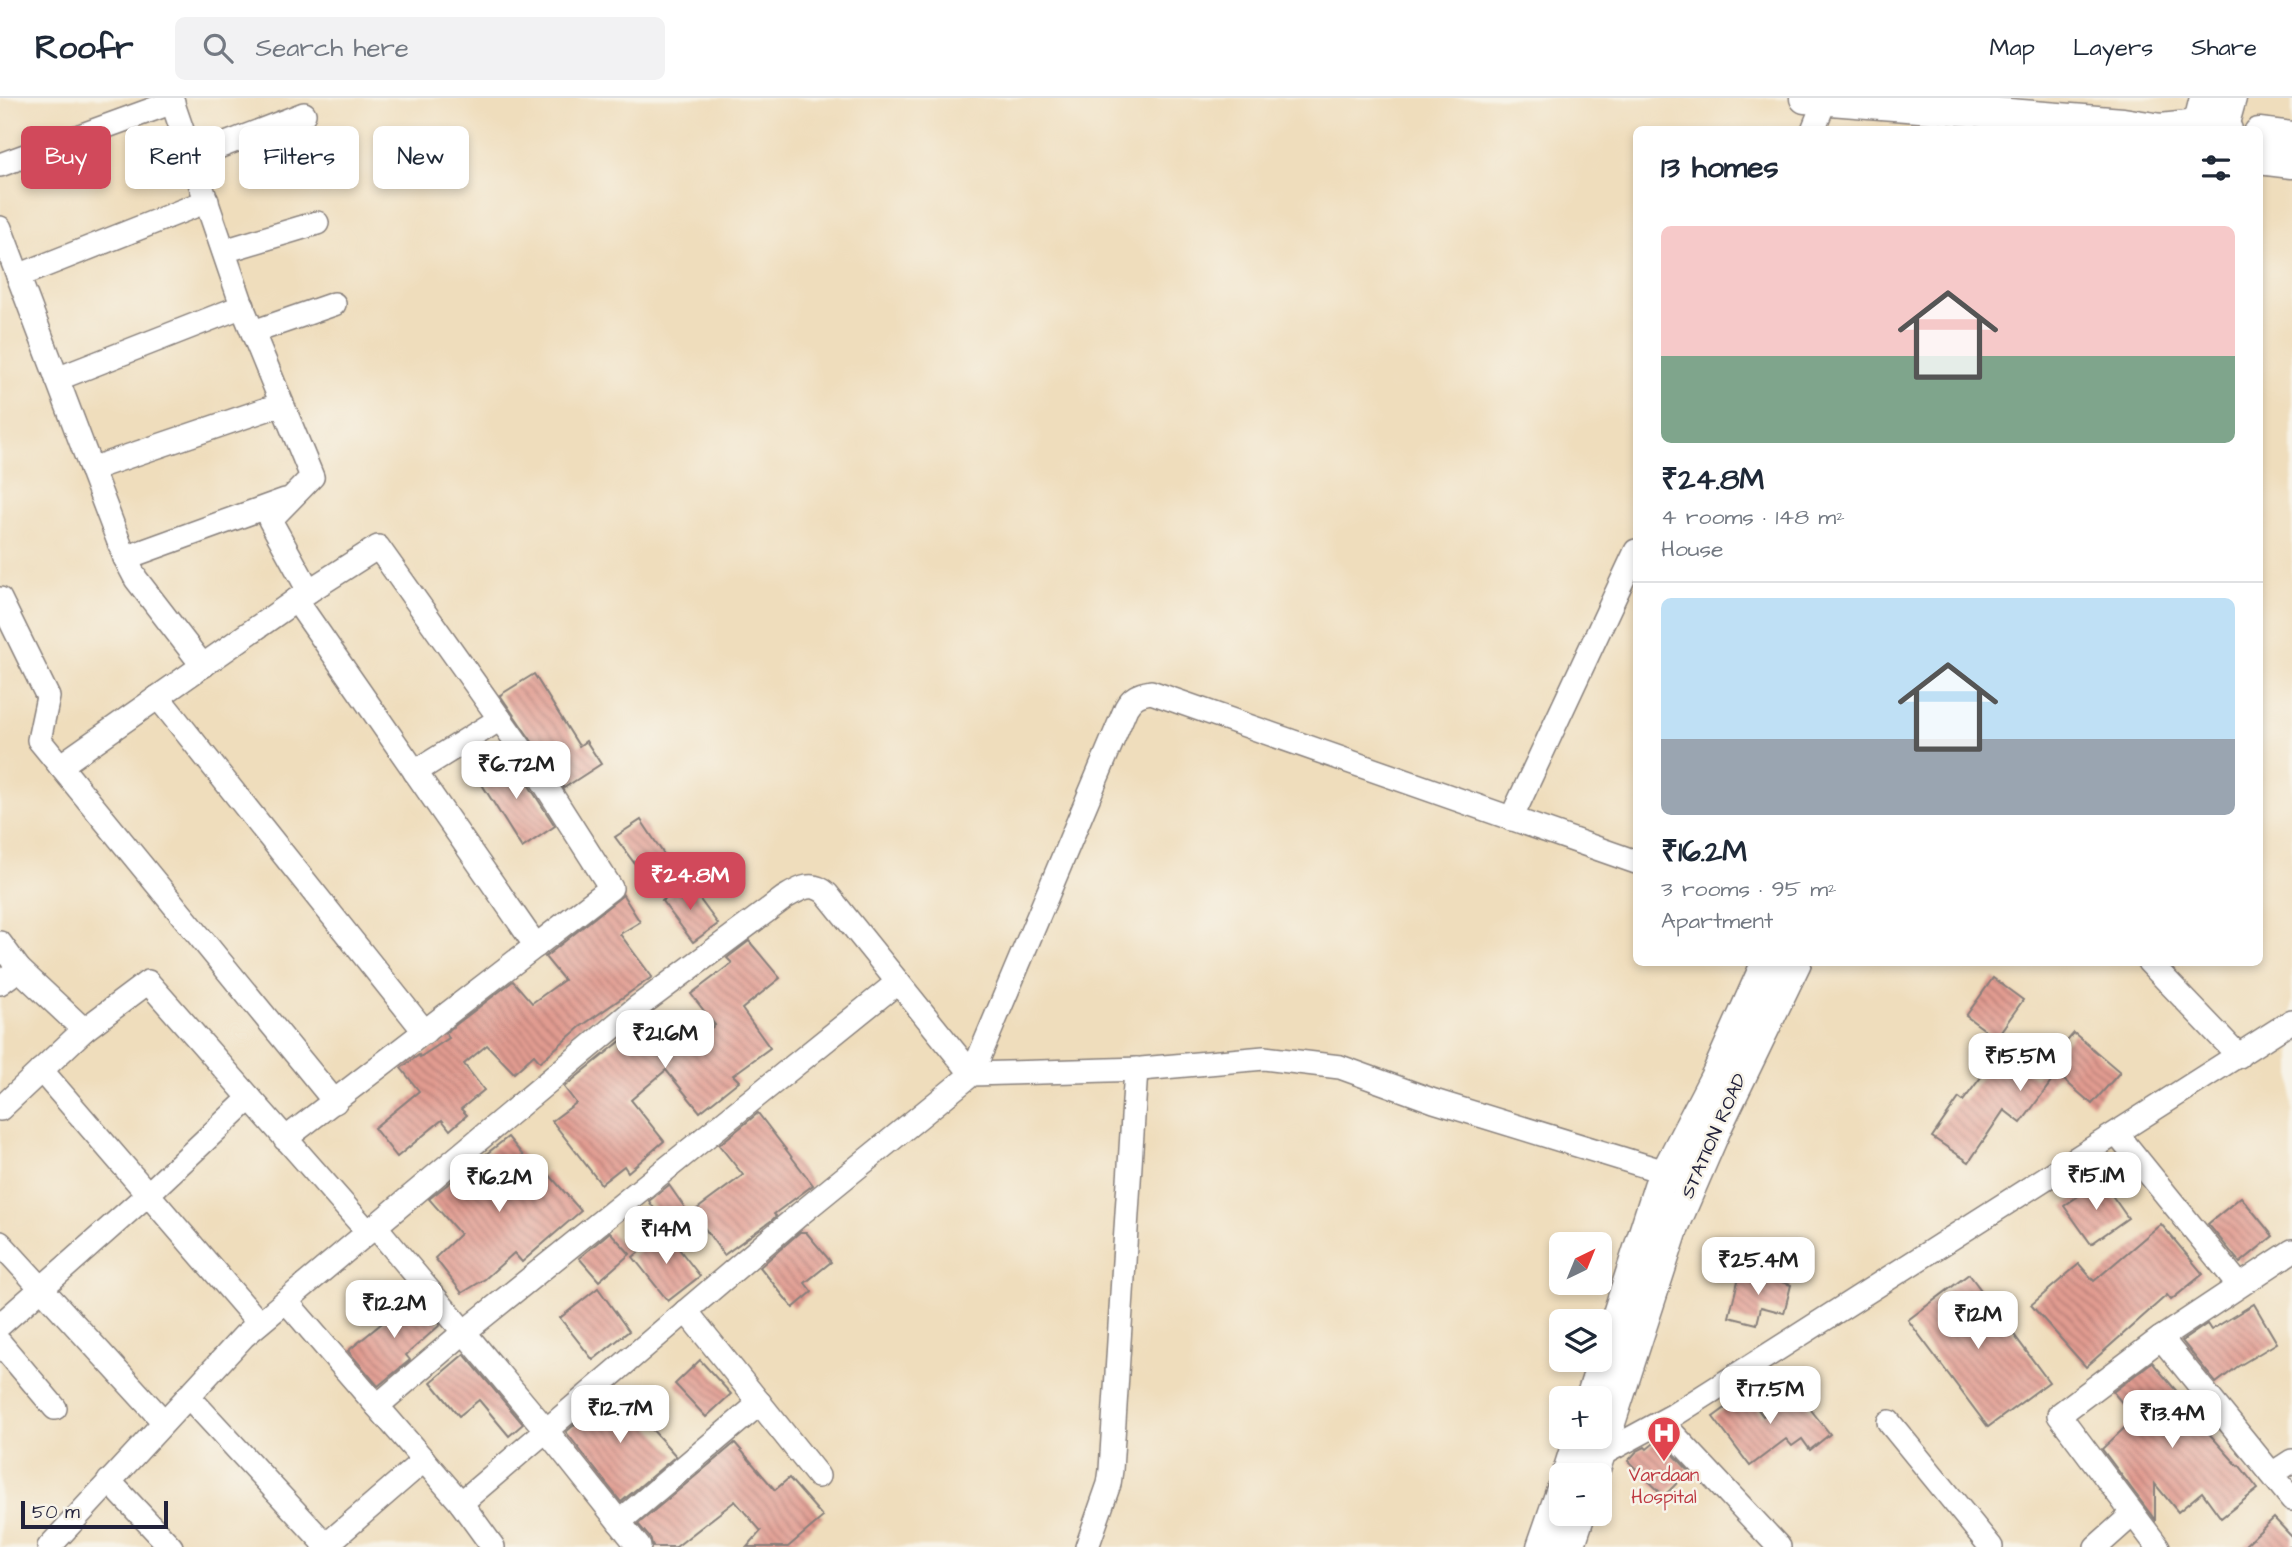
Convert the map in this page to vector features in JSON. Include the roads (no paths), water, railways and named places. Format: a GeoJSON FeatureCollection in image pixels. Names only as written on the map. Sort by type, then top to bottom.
{"type":"FeatureCollection","features":[{"type":"Feature","properties":{"kind":"main road"},"geometry":{"type":"LineString","coordinates":[[2187,126],[2212,123],[2231,98]]}},
{"type":"Feature","properties":{"kind":"main road"},"geometry":{"type":"LineString","coordinates":[[1815,99],[2121,126]]}},
{"type":"Feature","properties":{"kind":"main road"},"geometry":{"type":"LineString","coordinates":[[2263,133],[2292,137]]}},
{"type":"Feature","properties":{"kind":"main road"},"geometry":{"type":"LineString","coordinates":[[2263,159],[2292,163]]}},
{"type":"Feature","properties":{"kind":"main road","name":"STATION ROAD"},"geometry":{"type":"LineString","coordinates":[[1595,1386],[1665,1172],[1717,1074],[1765,966]]}},
{"type":"Feature","properties":{"kind":"main road","name":"STATION ROAD"},"geometry":{"type":"LineString","coordinates":[[1580,1463],[1674,1226],[1718,1124],[1794,966]]}},
{"type":"Feature","properties":{"kind":"main road","name":"STATION ROAD"},"geometry":{"type":"LineString","coordinates":[[1542,1547],[1552,1526]]}},
{"type":"Feature","properties":{"kind":"main road"},"geometry":{"type":"LineString","coordinates":[[1569,1547],[1576,1526]]}},
{"type":"Feature","properties":{"kind":"street"},"geometry":{"type":"LineString","coordinates":[[1813,126],[1815,99]]}},
{"type":"Feature","properties":{"kind":"street"},"geometry":{"type":"LineString","coordinates":[[0,165],[172,100],[181,126]]}},
{"type":"Feature","properties":{"kind":"street"},"geometry":{"type":"LineString","coordinates":[[225,144],[303,114]]}},
{"type":"Feature","properties":{"kind":"street"},"geometry":{"type":"LineString","coordinates":[[202,189],[243,306],[312,477],[270,520],[302,596],[415,772],[536,946]]}},
{"type":"Feature","properties":{"kind":"street"},"geometry":{"type":"LineString","coordinates":[[18,276],[206,201]]}},
{"type":"Feature","properties":{"kind":"street"},"geometry":{"type":"LineString","coordinates":[[224,251],[317,223]]}},
{"type":"Feature","properties":{"kind":"street"},"geometry":{"type":"LineString","coordinates":[[0,228],[125,558],[136,579],[203,666]]}},
{"type":"Feature","properties":{"kind":"street"},"geometry":{"type":"LineString","coordinates":[[253,332],[334,304]]}},
{"type":"Feature","properties":{"kind":"street"},"geometry":{"type":"LineString","coordinates":[[57,379],[243,306]]}},
{"type":"Feature","properties":{"kind":"street"},"geometry":{"type":"LineString","coordinates":[[91,469],[282,404]]}},
{"type":"Feature","properties":{"kind":"street"},"geometry":{"type":"LineString","coordinates":[[125,558],[291,498]]}},
{"type":"Feature","properties":{"kind":"street"},"geometry":{"type":"LineString","coordinates":[[60,766],[302,596],[378,547],[500,719],[611,888],[285,1139]]}},
{"type":"Feature","properties":{"kind":"street"},"geometry":{"type":"LineString","coordinates":[[1511,818],[1633,557]]}},
{"type":"Feature","properties":{"kind":"street"},"geometry":{"type":"LineString","coordinates":[[0,599],[48,697],[39,740],[335,1102]]}},
{"type":"Feature","properties":{"kind":"street"},"geometry":{"type":"LineString","coordinates":[[461,1503],[800,1214],[972,1074],[1126,708],[1131,700],[1140,694],[1151,692],[1633,861]]}},
{"type":"Feature","properties":{"kind":"street"},"geometry":{"type":"LineString","coordinates":[[158,697],[425,1032]]}},
{"type":"Feature","properties":{"kind":"street"},"geometry":{"type":"LineString","coordinates":[[415,772],[500,719]]}},
{"type":"Feature","properties":{"kind":"street"},"geometry":{"type":"LineString","coordinates":[[49,1547],[244,1336],[635,1009],[784,898],[802,888],[812,886],[827,894],[972,1074]]}},
{"type":"Feature","properties":{"kind":"street"},"geometry":{"type":"LineString","coordinates":[[0,943],[19,969],[84,1030]]}},
{"type":"Feature","properties":{"kind":"street"},"geometry":{"type":"LineString","coordinates":[[2153,966],[2239,1056]]}},
{"type":"Feature","properties":{"kind":"street"},"geometry":{"type":"LineString","coordinates":[[0,983],[19,969]]}},
{"type":"Feature","properties":{"kind":"street"},"geometry":{"type":"LineString","coordinates":[[0,1109],[84,1030],[148,982],[285,1139],[372,1229],[464,1332],[639,1547]]}},
{"type":"Feature","properties":{"kind":"street"},"geometry":{"type":"LineString","coordinates":[[377,1406],[464,1332],[898,982]]}},
{"type":"Feature","properties":{"kind":"street"},"geometry":{"type":"LineString","coordinates":[[1587,1463],[1661,1422],[2292,1021]]}},
{"type":"Feature","properties":{"kind":"street"},"geometry":{"type":"LineString","coordinates":[[972,1074],[1136,1069],[1264,1058],[1339,1068],[1434,1101],[1665,1172]]}},
{"type":"Feature","properties":{"kind":"street"},"geometry":{"type":"LineString","coordinates":[[1087,1547],[1109,1484],[1111,1470],[1136,1069]]}},
{"type":"Feature","properties":{"kind":"street"},"geometry":{"type":"LineString","coordinates":[[41,1070],[259,1324]]}},
{"type":"Feature","properties":{"kind":"street"},"geometry":{"type":"LineString","coordinates":[[0,1325],[148,1194],[250,1098]]}},
{"type":"Feature","properties":{"kind":"street"},"geometry":{"type":"LineString","coordinates":[[2117,1134],[2239,1285]]}},
{"type":"Feature","properties":{"kind":"street"},"geometry":{"type":"LineString","coordinates":[[0,1243],[164,1422]]}},
{"type":"Feature","properties":{"kind":"street"},"geometry":{"type":"LineString","coordinates":[[2158,1547],[2059,1415],[2161,1338],[2292,1251]]}},
{"type":"Feature","properties":{"kind":"street"},"geometry":{"type":"LineString","coordinates":[[286,1301],[461,1503],[488,1545]]}},
{"type":"Feature","properties":{"kind":"street"},"geometry":{"type":"LineString","coordinates":[[686,1311],[818,1476]]}},
{"type":"Feature","properties":{"kind":"street"},"geometry":{"type":"LineString","coordinates":[[2161,1338],[2292,1499]]}},
{"type":"Feature","properties":{"kind":"street"},"geometry":{"type":"LineString","coordinates":[[0,1343],[55,1408]]}},
{"type":"Feature","properties":{"kind":"street"},"geometry":{"type":"LineString","coordinates":[[188,1396],[325,1546],[424,1460]]}},
{"type":"Feature","properties":{"kind":"street"},"geometry":{"type":"LineString","coordinates":[[619,1522],[760,1403]]}},
{"type":"Feature","properties":{"kind":"street"},"geometry":{"type":"LineString","coordinates":[[1661,1422],[1779,1547]]}},
{"type":"Feature","properties":{"kind":"street"},"geometry":{"type":"LineString","coordinates":[[1889,1422],[1991,1547]]}},
{"type":"Feature","properties":{"kind":"street"},"geometry":{"type":"LineString","coordinates":[[2272,1474],[2292,1461]]}},
{"type":"Feature","properties":{"kind":"street"},"geometry":{"type":"LineString","coordinates":[[108,1481],[171,1547]]}},
{"type":"Feature","properties":{"kind":"street"},"geometry":{"type":"LineString","coordinates":[[2096,1547],[2132,1515]]}},
{"type":"Feature","properties":{"kind":"place","name":"Vardaan Hospital"},"geometry":{"type":"Point","coordinates":[1664,1463]}}]}
